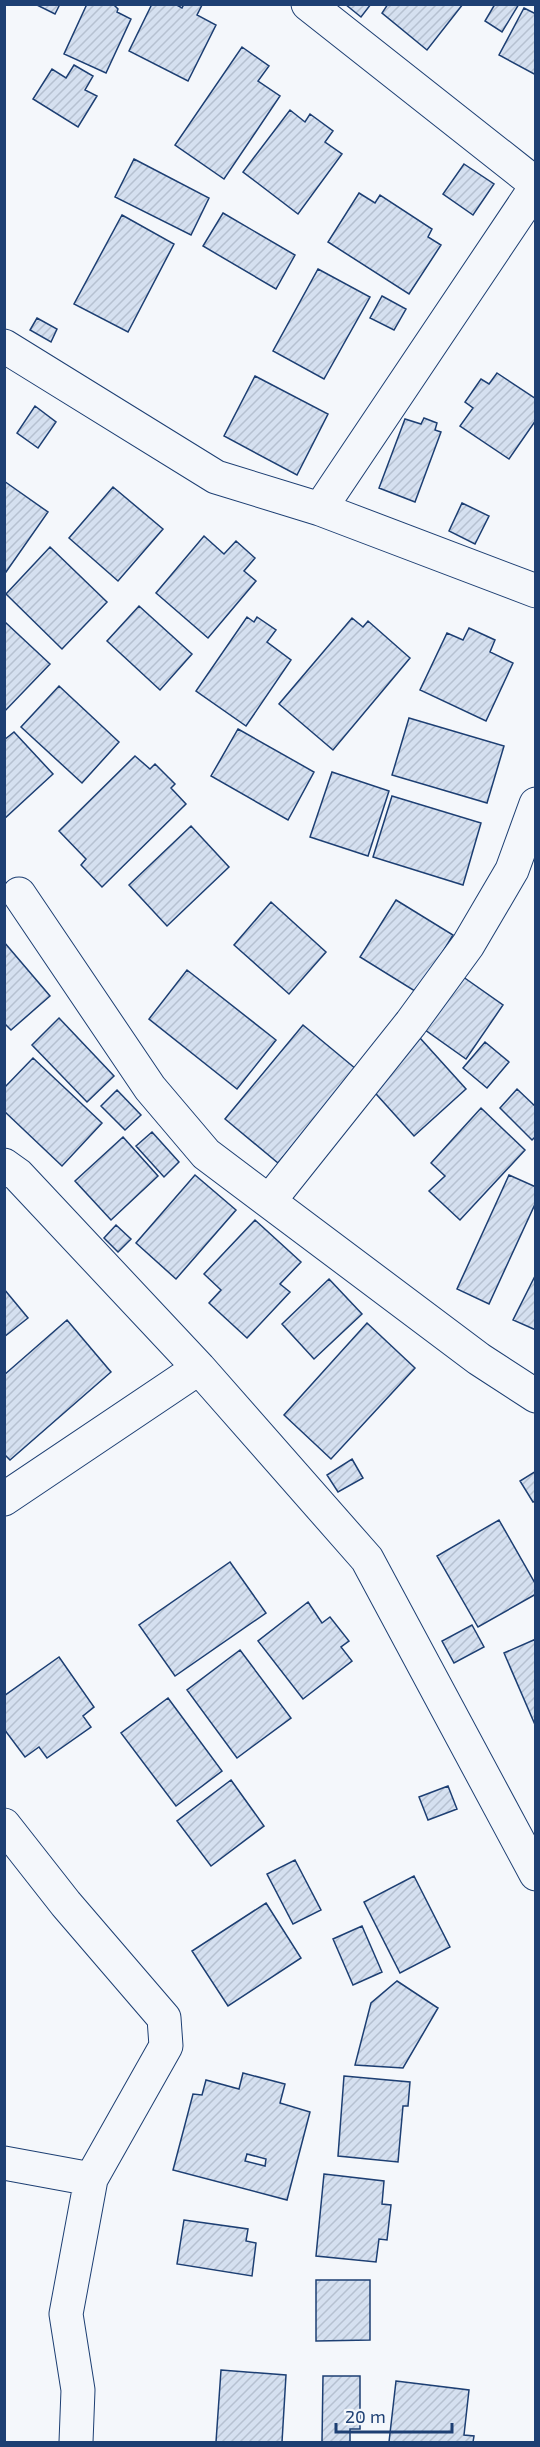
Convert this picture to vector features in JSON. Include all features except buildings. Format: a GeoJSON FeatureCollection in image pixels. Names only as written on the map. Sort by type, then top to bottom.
{"type":"FeatureCollection","features":[{"type":"Feature","properties":{"kind":"street"},"geometry":{"type":"LineString","coordinates":[[308,4],[536,186],[320,509]]}},
{"type":"Feature","properties":{"kind":"street"},"geometry":{"type":"LineString","coordinates":[[4,346],[216,477],[320,509],[536,591]]}},
{"type":"Feature","properties":{"kind":"street"},"geometry":{"type":"LineString","coordinates":[[270,1200],[411,1023],[468,945],[512,870],[536,804]]}},
{"type":"Feature","properties":{"kind":"street"},"geometry":{"type":"LineString","coordinates":[[19,894],[150,1088],[206,1154],[479,1359],[536,1396]]}},
{"type":"Feature","properties":{"kind":"street"},"geometry":{"type":"LineString","coordinates":[[4,1165],[18,1175],[199,1368],[366,1558],[536,1874]]}},
{"type":"Feature","properties":{"kind":"street"},"geometry":{"type":"LineString","coordinates":[[4,1499],[199,1368]]}},
{"type":"Feature","properties":{"kind":"street"},"geometry":{"type":"LineString","coordinates":[[4,1825],[66,1904],[164,2018],[166,2046],[92,2179],[66,2314],[78,2390],[76,2442]]}},
{"type":"Feature","properties":{"kind":"street"},"geometry":{"type":"LineString","coordinates":[[4,2163],[92,2179]]}}]}
